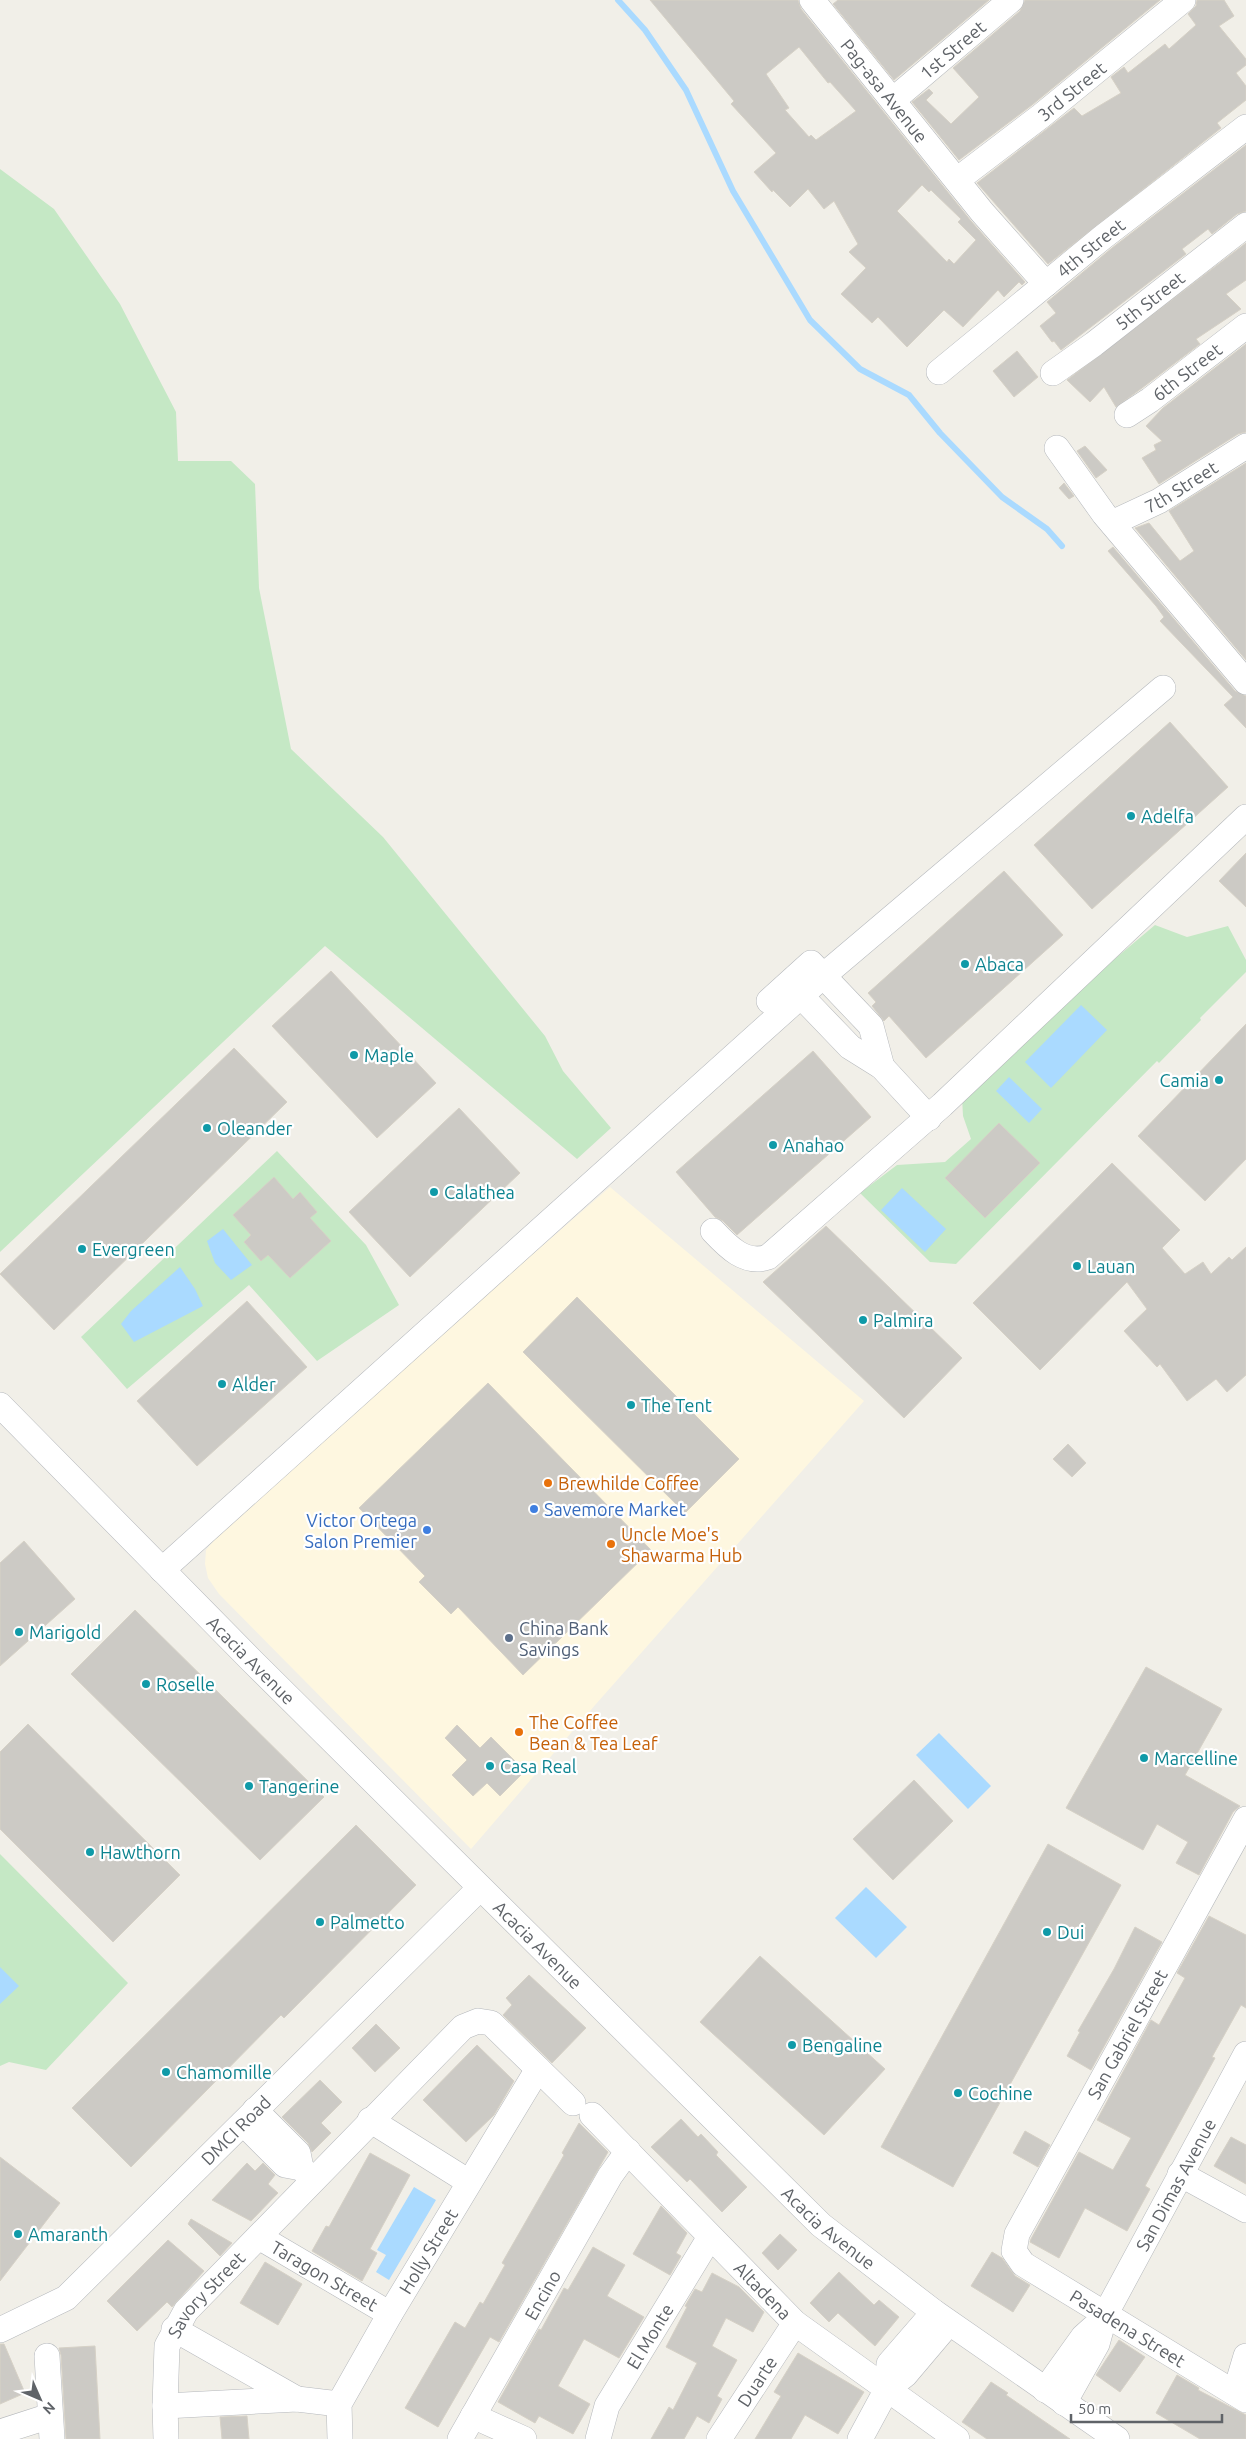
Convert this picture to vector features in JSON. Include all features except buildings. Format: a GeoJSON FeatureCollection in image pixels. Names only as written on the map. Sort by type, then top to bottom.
{"type":"FeatureCollection","features":[{"type":"Feature","properties":{"kind":"street","name":"1st Street"},"geometry":{"type":"LineString","coordinates":[[893,100],[1011,0]]}},
{"type":"Feature","properties":{"kind":"street","name":"3rd Street"},"geometry":{"type":"LineString","coordinates":[[957,180],[1041,116],[1183,0]]}},
{"type":"Feature","properties":{"kind":"street","name":"Pag-asa Avenue"},"geometry":{"type":"LineString","coordinates":[[819,2],[893,100],[982,212],[1046,284]]}},
{"type":"Feature","properties":{"kind":"street","name":"4th Street"},"geometry":{"type":"LineString","coordinates":[[939,372],[1103,237],[1246,127]]}},
{"type":"Feature","properties":{"kind":"street","name":"5th Street"},"geometry":{"type":"LineString","coordinates":[[1053,373],[1094,344],[1246,225]]}},
{"type":"Feature","properties":{"kind":"street","name":"6th Street"},"geometry":{"type":"LineString","coordinates":[[1127,415],[1150,400],[1246,326]]}},
{"type":"Feature","properties":{"kind":"street","name":"7th Street"},"geometry":{"type":"LineString","coordinates":[[1112,523],[1159,501],[1246,446]]}},
{"type":"Feature","properties":{"kind":"street"},"geometry":{"type":"LineString","coordinates":[[1057,448],[1082,486],[1246,682]]}},
{"type":"Feature","properties":{"kind":"street"},"geometry":{"type":"LineString","coordinates":[[157,1566],[448,1305],[823,976],[1163,688]]}},
{"type":"Feature","properties":{"kind":"street"},"geometry":{"type":"LineString","coordinates":[[713,1232],[734,1251],[746,1258],[760,1260],[768,1257],[928,1118],[1246,816]]}},
{"type":"Feature","properties":{"kind":"street"},"geometry":{"type":"LineString","coordinates":[[448,1305],[811,963],[871,1026],[882,1066]]}},
{"type":"Feature","properties":{"kind":"street"},"geometry":{"type":"LineString","coordinates":[[801,996],[850,1047],[882,1066],[928,1118]]}},
{"type":"Feature","properties":{"kind":"street","name":"Acacia Avenue"},"geometry":{"type":"LineString","coordinates":[[0,1405],[157,1566],[821,2224],[942,2317],[1117,2439]]}},
{"type":"Feature","properties":{"kind":"street","name":"San Gabriel Street"},"geometry":{"type":"LineString","coordinates":[[1014,2252],[1017,2234],[1246,1819]]}},
{"type":"Feature","properties":{"kind":"street","name":"DMCI Road"},"geometry":{"type":"LineString","coordinates":[[0,2330],[66,2298],[480,1888]]}},
{"type":"Feature","properties":{"kind":"street","name":"Altadena"},"geometry":{"type":"LineString","coordinates":[[478,2021],[491,2023],[538,2069],[628,2151],[794,2323],[957,2439]]}},
{"type":"Feature","properties":{"kind":"street","name":"Savory Street"},"geometry":{"type":"LineString","coordinates":[[166,2439],[167,2346],[174,2329],[186,2311],[259,2237],[307,2174],[370,2120],[463,2027],[478,2021]]}},
{"type":"Feature","properties":{"kind":"street","name":"San Dimas Avenue"},"geometry":{"type":"LineString","coordinates":[[1055,2396],[1075,2364],[1083,2337],[1106,2316],[1180,2174],[1246,2054]]}},
{"type":"Feature","properties":{"kind":"street","name":"Holly Street"},"geometry":{"type":"LineString","coordinates":[[339,2404],[390,2314],[538,2069]]}},
{"type":"Feature","properties":{"kind":"street"},"geometry":{"type":"LineString","coordinates":[[249,2116],[272,2139],[298,2152],[307,2174]]}},
{"type":"Feature","properties":{"kind":"street"},"geometry":{"type":"LineString","coordinates":[[370,2120],[470,2182]]}},
{"type":"Feature","properties":{"kind":"street","name":"Encino"},"geometry":{"type":"LineString","coordinates":[[460,2439],[610,2176],[628,2151]]}},
{"type":"Feature","properties":{"kind":"street"},"geometry":{"type":"LineString","coordinates":[[1180,2174],[1246,2210]]}},
{"type":"Feature","properties":{"kind":"street","name":"Taragon Street"},"geometry":{"type":"LineString","coordinates":[[259,2237],[390,2314]]}},
{"type":"Feature","properties":{"kind":"street","name":"El Monte"},"geometry":{"type":"LineString","coordinates":[[598,2439],[607,2406],[710,2237]]}},
{"type":"Feature","properties":{"kind":"street","name":"Pasadena Street"},"geometry":{"type":"LineString","coordinates":[[1014,2252],[1024,2264],[1240,2397]]}},
{"type":"Feature","properties":{"kind":"street"},"geometry":{"type":"LineString","coordinates":[[860,2439],[887,2389],[905,2375],[916,2348],[942,2317]]}},
{"type":"Feature","properties":{"kind":"street","name":"Duarte"},"geometry":{"type":"LineString","coordinates":[[718,2439],[794,2323]]}},
{"type":"Feature","properties":{"kind":"street"},"geometry":{"type":"LineString","coordinates":[[174,2329],[297,2399]]}},
{"type":"Feature","properties":{"kind":"street"},"geometry":{"type":"LineString","coordinates":[[0,2432],[51,2427],[47,2356]]}},
{"type":"Feature","properties":{"kind":"street"},"geometry":{"type":"LineString","coordinates":[[1240,2397],[1246,2356]]}},
{"type":"Feature","properties":{"kind":"street"},"geometry":{"type":"LineString","coordinates":[[165,2406],[297,2399],[339,2404],[340,2439]]}},
{"type":"Feature","properties":{"kind":"street"},"geometry":{"type":"LineString","coordinates":[[473,2416],[524,2439]]}},
{"type":"Feature","properties":{"kind":"shaded area"},"geometry":{"type":"Polygon","coordinates":[[[610,1187],[864,1401],[596,1704],[471,1849],[219,1594],[208,1578],[205,1564],[206,1550],[216,1538],[458,1319],[610,1187]]]}},
{"type":"Feature","properties":{"kind":"green space"},"geometry":{"type":"Polygon","coordinates":[[[0,169],[54,209],[120,304],[176,412],[178,461],[231,461],[255,484],[259,588],[291,749],[383,837],[545,1036],[563,1071],[611,1128],[577,1159],[325,946],[0,1252],[0,169]]]}},
{"type":"Feature","properties":{"kind":"green space"},"geometry":{"type":"Polygon","coordinates":[[[1155,925],[1187,937],[1228,926],[1246,960],[1246,972],[1159,1063],[1157,1061],[956,1264],[930,1262],[860,1193],[897,1165],[945,1162],[971,1139],[963,1116],[962,1097],[1098,973],[1155,925]]]}},
{"type":"Feature","properties":{"kind":"green space"},"geometry":{"type":"Polygon","coordinates":[[[277,1151],[366,1245],[399,1305],[317,1361],[249,1285],[127,1389],[81,1337],[277,1151]]]}},
{"type":"Feature","properties":{"kind":"green space"},"geometry":{"type":"Polygon","coordinates":[[[0,1854],[128,1983],[46,2070],[9,2062],[0,2066],[0,1854]]]}},
{"type":"Feature","properties":{"kind":"water"},"geometry":{"type":"Polygon","coordinates":[[[1081,1005],[1107,1030],[1051,1088],[1025,1062],[1081,1005]]]}},
{"type":"Feature","properties":{"kind":"water"},"geometry":{"type":"Polygon","coordinates":[[[1009,1077],[1042,1109],[1029,1123],[996,1091],[1009,1077]]]}},
{"type":"Feature","properties":{"kind":"water"},"geometry":{"type":"Polygon","coordinates":[[[902,1188],[946,1229],[925,1252],[881,1210],[902,1188]]]}},
{"type":"Feature","properties":{"kind":"water"},"geometry":{"type":"Polygon","coordinates":[[[223,1229],[252,1265],[231,1280],[215,1263],[207,1241],[223,1229]]]}},
{"type":"Feature","properties":{"kind":"water"},"geometry":{"type":"Polygon","coordinates":[[[180,1267],[195,1289],[203,1306],[134,1342],[121,1324],[131,1311],[180,1267]]]}},
{"type":"Feature","properties":{"kind":"water"},"geometry":{"type":"Polygon","coordinates":[[[939,1733],[991,1786],[968,1809],[916,1755],[939,1733]]]}},
{"type":"Feature","properties":{"kind":"water"},"geometry":{"type":"Polygon","coordinates":[[[866,1887],[907,1927],[876,1958],[835,1918],[866,1887]]]}},
{"type":"Feature","properties":{"kind":"water"},"geometry":{"type":"Polygon","coordinates":[[[0,1967],[19,1986],[0,2004],[0,1967]]]}},
{"type":"Feature","properties":{"kind":"water"},"geometry":{"type":"Polygon","coordinates":[[[414,2187],[436,2200],[389,2280],[376,2272],[386,2255],[377,2250],[414,2187]]]}},
{"type":"Feature","properties":{"kind":"waterway"},"geometry":{"type":"LineString","coordinates":[[618,0],[645,30],[686,90],[733,191],[810,320],[860,369],[909,395],[940,433],[1002,497],[1047,529],[1062,546]]}},
{"type":"Feature","properties":{"kind":"place","name":"Adelfa"},"geometry":{"type":"Point","coordinates":[1131,816]}},
{"type":"Feature","properties":{"kind":"place","name":"Abaca"},"geometry":{"type":"Point","coordinates":[965,964]}},
{"type":"Feature","properties":{"kind":"place","name":"Maple"},"geometry":{"type":"Point","coordinates":[354,1055]}},
{"type":"Feature","properties":{"kind":"place","name":"Camia"},"geometry":{"type":"Point","coordinates":[1219,1080]}},
{"type":"Feature","properties":{"kind":"place","name":"Oleander"},"geometry":{"type":"Point","coordinates":[207,1128]}},
{"type":"Feature","properties":{"kind":"place","name":"Anahao"},"geometry":{"type":"Point","coordinates":[773,1145]}},
{"type":"Feature","properties":{"kind":"place","name":"Calathea"},"geometry":{"type":"Point","coordinates":[434,1192]}},
{"type":"Feature","properties":{"kind":"place","name":"Evergreen"},"geometry":{"type":"Point","coordinates":[82,1249]}},
{"type":"Feature","properties":{"kind":"place","name":"Lauan"},"geometry":{"type":"Point","coordinates":[1077,1266]}},
{"type":"Feature","properties":{"kind":"place","name":"Palmira"},"geometry":{"type":"Point","coordinates":[863,1320]}},
{"type":"Feature","properties":{"kind":"place","name":"Alder"},"geometry":{"type":"Point","coordinates":[222,1384]}},
{"type":"Feature","properties":{"kind":"place","name":"The Tent"},"geometry":{"type":"Point","coordinates":[631,1405]}},
{"type":"Feature","properties":{"kind":"place","name":"Brewhilde Coffee"},"geometry":{"type":"Point","coordinates":[548,1483]}},
{"type":"Feature","properties":{"kind":"place","name":"Savemore Market"},"geometry":{"type":"Point","coordinates":[534,1509]}},
{"type":"Feature","properties":{"kind":"place","name":"Victor Ortega Salon Premier"},"geometry":{"type":"Point","coordinates":[427,1530]}},
{"type":"Feature","properties":{"kind":"place","name":"Uncle Moe's Shawarma Hub"},"geometry":{"type":"Point","coordinates":[611,1544]}},
{"type":"Feature","properties":{"kind":"place","name":"Marigold"},"geometry":{"type":"Point","coordinates":[19,1632]}},
{"type":"Feature","properties":{"kind":"place","name":"China Bank Savings"},"geometry":{"type":"Point","coordinates":[509,1638]}},
{"type":"Feature","properties":{"kind":"place","name":"Roselle"},"geometry":{"type":"Point","coordinates":[146,1684]}},
{"type":"Feature","properties":{"kind":"place","name":"The Coffee Bean & Tea Leaf"},"geometry":{"type":"Point","coordinates":[519,1732]}},
{"type":"Feature","properties":{"kind":"place","name":"Marcelline"},"geometry":{"type":"Point","coordinates":[1144,1758]}},
{"type":"Feature","properties":{"kind":"place","name":"Casa Real"},"geometry":{"type":"Point","coordinates":[490,1766]}},
{"type":"Feature","properties":{"kind":"place","name":"Tangerine"},"geometry":{"type":"Point","coordinates":[249,1786]}},
{"type":"Feature","properties":{"kind":"place","name":"Hawthorn"},"geometry":{"type":"Point","coordinates":[90,1852]}},
{"type":"Feature","properties":{"kind":"place","name":"Palmetto"},"geometry":{"type":"Point","coordinates":[320,1922]}},
{"type":"Feature","properties":{"kind":"place","name":"Dui"},"geometry":{"type":"Point","coordinates":[1047,1932]}},
{"type":"Feature","properties":{"kind":"place","name":"Bengaline"},"geometry":{"type":"Point","coordinates":[792,2045]}},
{"type":"Feature","properties":{"kind":"place","name":"Chamomille"},"geometry":{"type":"Point","coordinates":[166,2072]}},
{"type":"Feature","properties":{"kind":"place","name":"Cochine"},"geometry":{"type":"Point","coordinates":[958,2093]}},
{"type":"Feature","properties":{"kind":"place","name":"Amaranth"},"geometry":{"type":"Point","coordinates":[18,2234]}}]}
